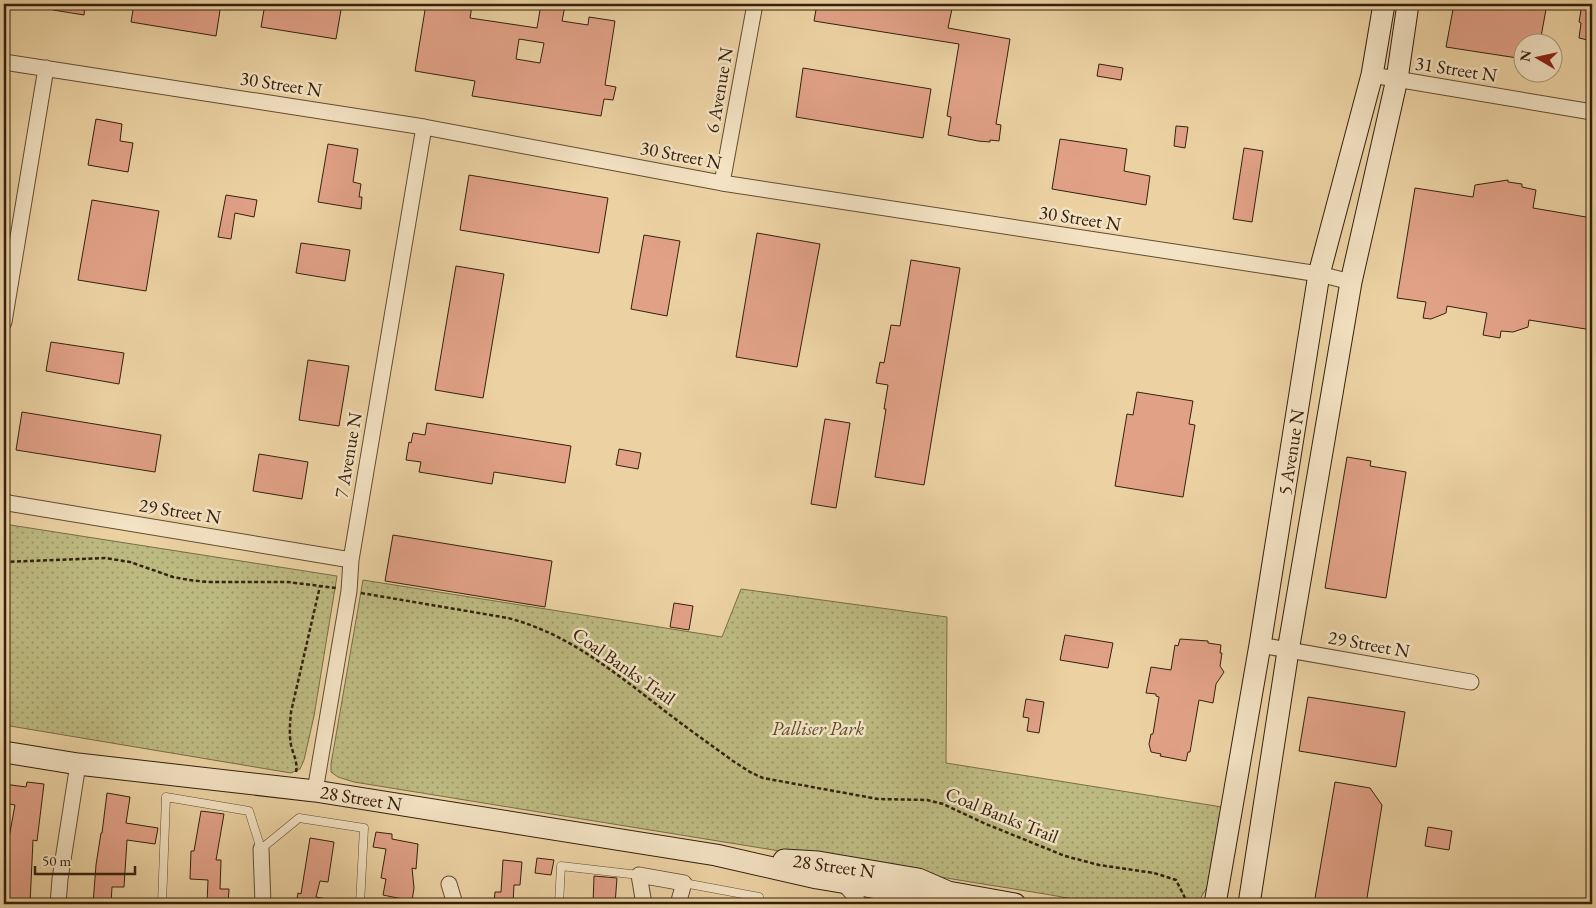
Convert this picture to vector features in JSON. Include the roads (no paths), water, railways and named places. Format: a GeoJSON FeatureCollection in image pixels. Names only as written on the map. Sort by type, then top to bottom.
{"type":"FeatureCollection","features":[{"type":"Feature","properties":{"kind":"main road","name":"5 Avenue N"},"geometry":{"type":"LineString","coordinates":[[1215,904],[1260,645],[1319,274],[1372,75],[1384,4]]}},
{"type":"Feature","properties":{"kind":"main road","name":"5 Avenue N"},"geometry":{"type":"LineString","coordinates":[[1249,904],[1288,651],[1351,282],[1397,79],[1408,4]]}},
{"type":"Feature","properties":{"kind":"main road","name":"28 Street N"},"geometry":{"type":"LineString","coordinates":[[4,752],[78,764],[316,791],[716,855],[896,892],[912,894],[948,892]]}},
{"type":"Feature","properties":{"kind":"main road","name":"28 Street N"},"geometry":{"type":"LineString","coordinates":[[716,855],[818,862],[918,879],[948,892],[1015,904]]}},
{"type":"Feature","properties":{"kind":"street","name":"6 Avenue N"},"geometry":{"type":"LineString","coordinates":[[722,183],[755,4]]}},
{"type":"Feature","properties":{"kind":"street","name":"30 Street N"},"geometry":{"type":"LineString","coordinates":[[4,62],[424,127],[722,183],[1319,274],[1351,282]]}},
{"type":"Feature","properties":{"kind":"street"},"geometry":{"type":"LineString","coordinates":[[4,322],[46,68]]}},
{"type":"Feature","properties":{"kind":"street","name":"31 Street N"},"geometry":{"type":"LineString","coordinates":[[1372,75],[1592,112]]}},
{"type":"Feature","properties":{"kind":"street","name":"7 Avenue N"},"geometry":{"type":"LineString","coordinates":[[316,791],[348,591],[351,560],[424,127]]}},
{"type":"Feature","properties":{"kind":"street","name":"29 Street N"},"geometry":{"type":"LineString","coordinates":[[4,500],[8,503],[351,560]]}},
{"type":"Feature","properties":{"kind":"street","name":"29 Street N"},"geometry":{"type":"LineString","coordinates":[[1260,645],[1471,682]]}},
{"type":"Feature","properties":{"kind":"street"},"geometry":{"type":"LineString","coordinates":[[58,904],[60,879],[78,764]]}},
{"type":"Feature","properties":{"kind":"street"},"geometry":{"type":"LineString","coordinates":[[261,849],[263,904]]}},
{"type":"Feature","properties":{"kind":"street"},"geometry":{"type":"LineString","coordinates":[[644,904],[639,875],[684,883],[678,904]]}},
{"type":"Feature","properties":{"kind":"street"},"geometry":{"type":"LineString","coordinates":[[842,882],[855,896],[859,904]]}},
{"type":"Feature","properties":{"kind":"street"},"geometry":{"type":"LineString","coordinates":[[449,884],[456,904]]}},
{"type":"Feature","properties":{"kind":"street"},"geometry":{"type":"LineString","coordinates":[[877,904],[896,892]]}},
{"type":"Feature","properties":{"kind":"lane"},"geometry":{"type":"LineString","coordinates":[[162,904],[166,797],[249,811],[261,849],[299,818],[364,828],[360,904]]}},
{"type":"Feature","properties":{"kind":"lane"},"geometry":{"type":"LineString","coordinates":[[560,904],[561,866],[639,875]]}},
{"type":"Feature","properties":{"kind":"lane"},"geometry":{"type":"LineString","coordinates":[[684,883],[759,897],[759,904]]}},
{"type":"Feature","properties":{"kind":"park label","name":"Palliser Park"},"geometry":{"type":"Point","coordinates":[818,728]}}]}
